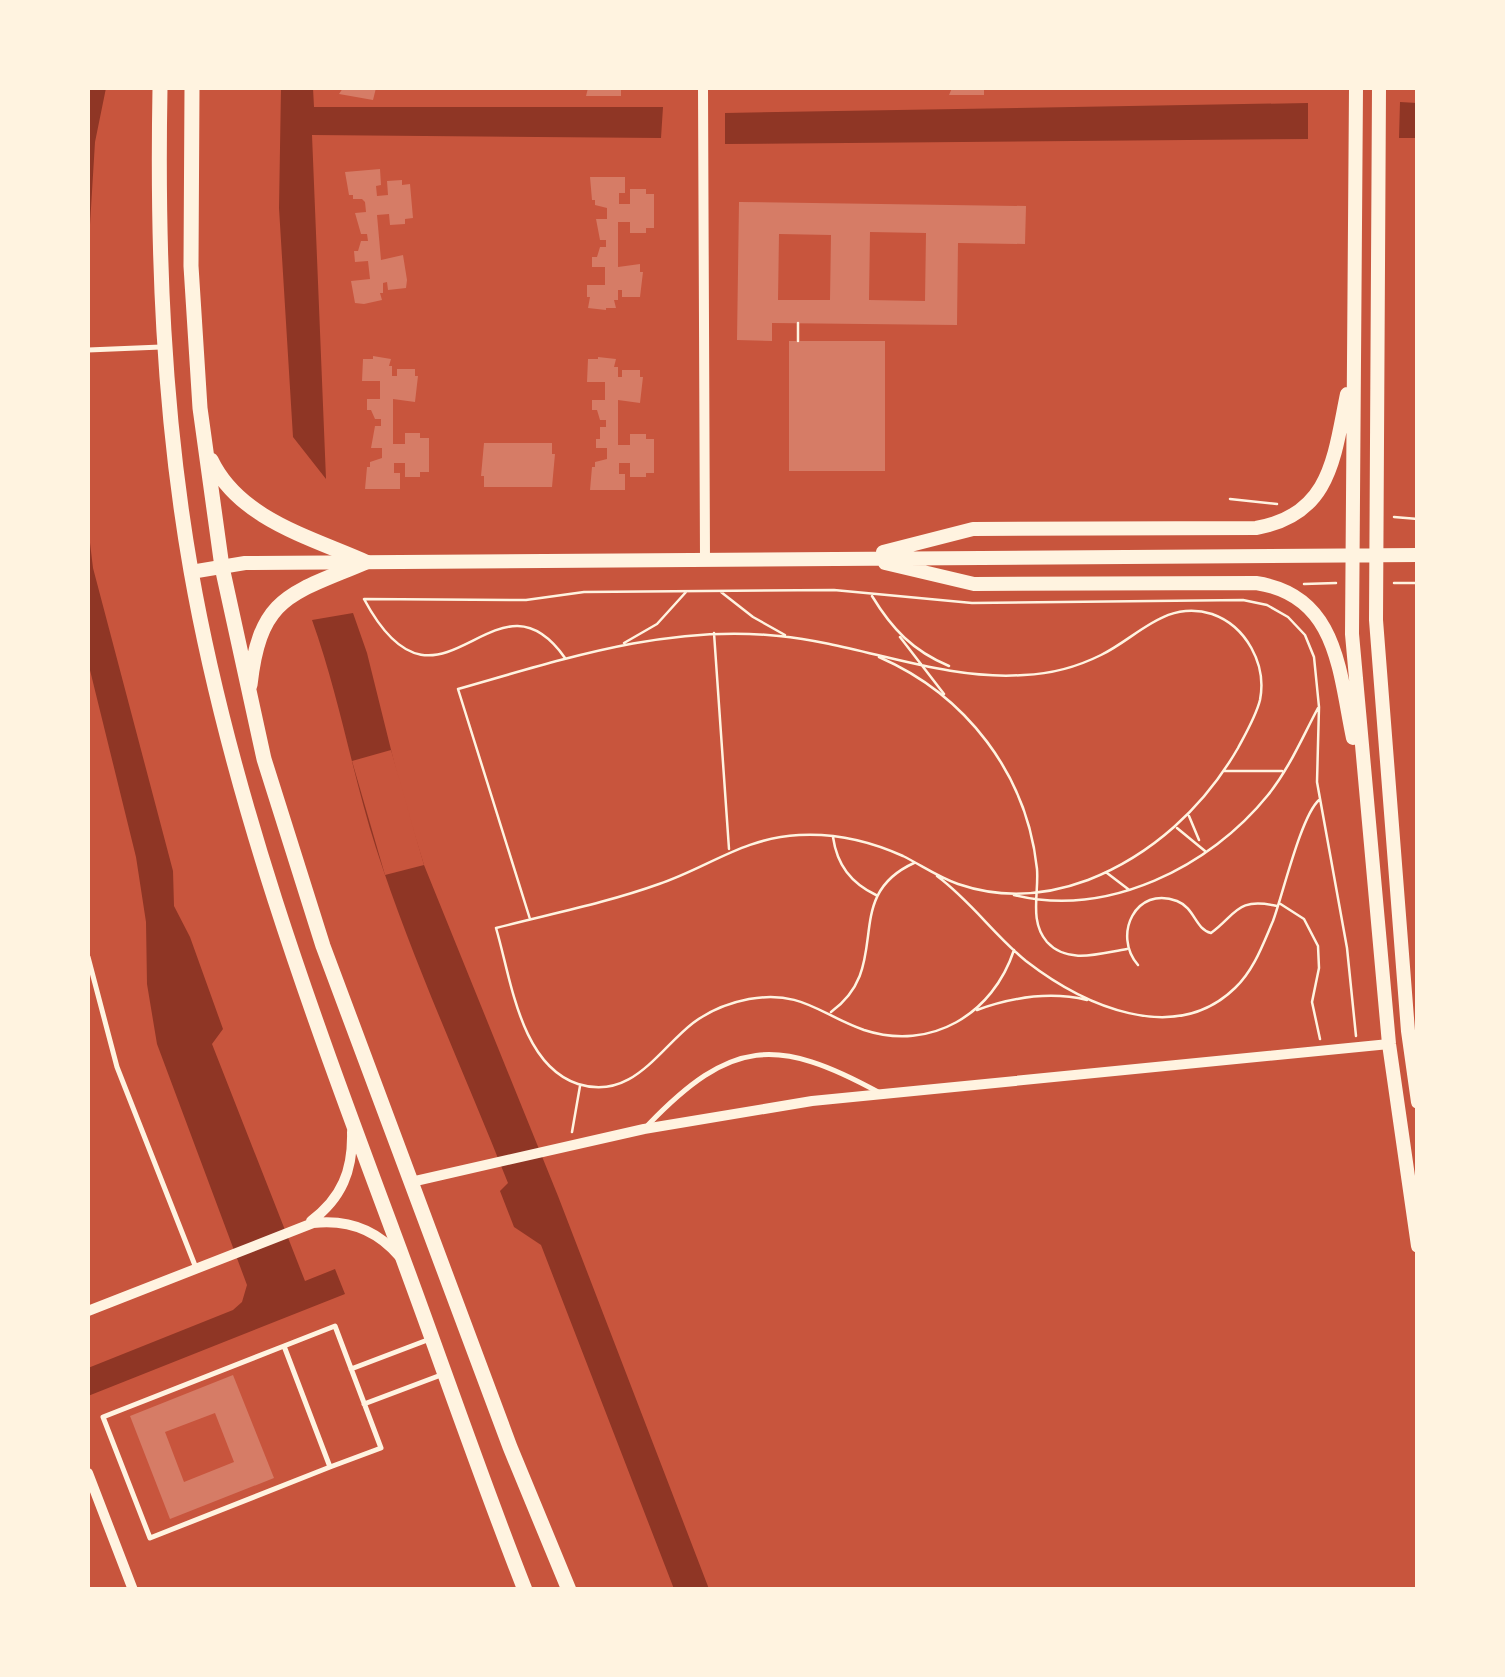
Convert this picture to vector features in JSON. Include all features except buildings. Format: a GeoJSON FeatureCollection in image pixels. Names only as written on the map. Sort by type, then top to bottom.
{"type":"FeatureCollection","features":[{"type":"Feature","properties":{"kind":"main road"},"geometry":{"type":"LineString","coordinates":[[160,88],[158,196],[164,347],[177,482],[218,702],[252,830],[351,1120],[525,1590]]}},
{"type":"Feature","properties":{"kind":"main road"},"geometry":{"type":"LineString","coordinates":[[192,88],[191,266],[203,432],[222,567],[248,697],[301,884],[510,1447],[569,1590]]}},
{"type":"Feature","properties":{"kind":"main road"},"geometry":{"type":"LineString","coordinates":[[1356,88],[1352,634],[1389,1044],[1418,1246]]}},
{"type":"Feature","properties":{"kind":"main road"},"geometry":{"type":"LineString","coordinates":[[1379,88],[1376,620],[1408,1031],[1418,1102]]}},
{"type":"Feature","properties":{"kind":"main road"},"geometry":{"type":"LineString","coordinates":[[860,558],[974,529],[1256,528],[1282,522],[1314,499],[1328,477],[1354,364]]}},
{"type":"Feature","properties":{"kind":"main road"},"geometry":{"type":"LineString","coordinates":[[203,432],[218,474],[248,507],[366,562]]}},
{"type":"Feature","properties":{"kind":"main road"},"geometry":{"type":"LineString","coordinates":[[191,572],[245,563],[1418,554]]}},
{"type":"Feature","properties":{"kind":"main road"},"geometry":{"type":"LineString","coordinates":[[860,558],[974,584],[1256,582],[1282,588],[1304,602],[1328,633],[1367,797]]}},
{"type":"Feature","properties":{"kind":"main road"},"geometry":{"type":"LineString","coordinates":[[248,697],[257,638],[277,606],[298,591],[366,562]]}},
{"type":"Feature","properties":{"kind":"street"},"geometry":{"type":"LineString","coordinates":[[703,88],[705,559]]}},
{"type":"Feature","properties":{"kind":"street"},"geometry":{"type":"LineString","coordinates":[[411,1182],[644,1129],[756,1109],[1389,1044]]}},
{"type":"Feature","properties":{"kind":"street"},"geometry":{"type":"LineString","coordinates":[[88,1311],[301,1226],[322,1213],[344,1184],[351,1160],[351,1120]]}},
{"type":"Feature","properties":{"kind":"street"},"geometry":{"type":"LineString","coordinates":[[301,1226],[337,1222],[361,1227],[382,1239],[406,1267]]}},
{"type":"Feature","properties":{"kind":"street"},"geometry":{"type":"LineString","coordinates":[[88,1472],[134,1590]]}},
{"type":"Feature","properties":{"kind":"lane"},"geometry":{"type":"LineString","coordinates":[[88,350],[164,347]]}},
{"type":"Feature","properties":{"kind":"lane"},"geometry":{"type":"LineString","coordinates":[[88,956],[117,1067],[196,1268]]}},
{"type":"Feature","properties":{"kind":"lane"},"geometry":{"type":"LineString","coordinates":[[644,1129],[694,1080],[726,1063],[763,1055],[818,1061],[882,1094]]}},
{"type":"Feature","properties":{"kind":"lane"},"geometry":{"type":"LineString","coordinates":[[335,1326],[351,1368],[381,1448],[150,1538],[103,1417],[335,1326]]}},
{"type":"Feature","properties":{"kind":"lane"},"geometry":{"type":"LineString","coordinates":[[351,1368],[433,1338]]}},
{"type":"Feature","properties":{"kind":"lane"},"geometry":{"type":"LineString","coordinates":[[284,1346],[330,1467]]}},
{"type":"Feature","properties":{"kind":"lane"},"geometry":{"type":"LineString","coordinates":[[364,1404],[446,1373]]}},
{"type":"Feature","properties":{"kind":"path"},"geometry":{"type":"LineString","coordinates":[[798,322],[798,341]]}},
{"type":"Feature","properties":{"kind":"path"},"geometry":{"type":"LineString","coordinates":[[565,659],[542,634],[510,626],[492,629],[444,656],[418,655],[383,630],[364,599],[526,600],[584,592],[834,590],[972,603],[1255,602],[1288,616],[1310,646],[1319,707],[1317,782],[1347,948],[1357,1047]]}},
{"type":"Feature","properties":{"kind":"path"},"geometry":{"type":"LineString","coordinates":[[618,646],[657,624],[686,591]]}},
{"type":"Feature","properties":{"kind":"path"},"geometry":{"type":"LineString","coordinates":[[720,591],[753,617],[790,637]]}},
{"type":"Feature","properties":{"kind":"path"},"geometry":{"type":"LineString","coordinates":[[871,595],[948,700],[992,748],[1014,786],[1034,850],[1040,931],[1062,953],[1082,956],[1128,949]]}},
{"type":"Feature","properties":{"kind":"path"},"geometry":{"type":"LineString","coordinates":[[1181,603],[1181,611]]}},
{"type":"Feature","properties":{"kind":"path"},"geometry":{"type":"LineString","coordinates":[[530,919],[458,689],[618,646],[714,633],[790,637],[1000,676],[1063,670],[1102,654],[1150,622],[1181,611],[1198,611],[1228,622],[1240,632],[1258,665],[1259,702],[1224,771],[1188,814],[1133,857],[1038,897]]}},
{"type":"Feature","properties":{"kind":"path"},"geometry":{"type":"LineString","coordinates":[[894,630],[918,651],[955,669]]}},
{"type":"Feature","properties":{"kind":"path"},"geometry":{"type":"LineString","coordinates":[[714,633],[730,850]]}},
{"type":"Feature","properties":{"kind":"path"},"geometry":{"type":"LineString","coordinates":[[873,655],[912,674],[948,700]]}},
{"type":"Feature","properties":{"kind":"path"},"geometry":{"type":"LineString","coordinates":[[1319,707],[1285,771],[1254,810],[1206,852],[1162,877],[1129,889],[1074,900],[1010,894],[957,884],[880,847],[833,836],[786,836],[730,850],[654,886],[496,928],[525,1026],[542,1058],[580,1084],[613,1085],[637,1074],[660,1057],[690,1025],[730,1003],[777,998],[807,1003],[862,1029],[906,1036],[936,1032],[976,1011],[1031,996],[1069,996],[1152,1018],[1170,1018],[1221,1000],[1247,974],[1279,904],[1308,813],[1320,799]]}},
{"type":"Feature","properties":{"kind":"path"},"geometry":{"type":"LineString","coordinates":[[1224,771],[1285,771]]}},
{"type":"Feature","properties":{"kind":"path"},"geometry":{"type":"LineString","coordinates":[[1188,814],[1206,852]]}},
{"type":"Feature","properties":{"kind":"path"},"geometry":{"type":"LineString","coordinates":[[1175,826],[1201,844]]}},
{"type":"Feature","properties":{"kind":"path"},"geometry":{"type":"LineString","coordinates":[[833,836],[842,868],[857,884],[876,895]]}},
{"type":"Feature","properties":{"kind":"path"},"geometry":{"type":"LineString","coordinates":[[830,1013],[848,999],[865,969],[869,920],[876,895],[893,875],[915,862]]}},
{"type":"Feature","properties":{"kind":"path"},"geometry":{"type":"LineString","coordinates":[[932,872],[1014,950],[1044,974],[1091,1000]]}},
{"type":"Feature","properties":{"kind":"path"},"geometry":{"type":"LineString","coordinates":[[1105,872],[1129,889]]}},
{"type":"Feature","properties":{"kind":"path"},"geometry":{"type":"LineString","coordinates":[[1138,965],[1128,949],[1126,930],[1133,913],[1157,898],[1184,904],[1200,928],[1211,933],[1240,907],[1279,904],[1304,919],[1318,946],[1319,968],[1312,1002],[1323,1050]]}},
{"type":"Feature","properties":{"kind":"path"},"geometry":{"type":"LineString","coordinates":[[976,1011],[996,990],[1014,950]]}},
{"type":"Feature","properties":{"kind":"path"},"geometry":{"type":"LineString","coordinates":[[569,1145],[580,1084]]}},
{"type":"Feature","properties":{"kind":"shaded area"},"geometry":{"type":"Polygon","coordinates":[[[89,88],[106,88],[95,142],[88,258],[89,88]]]}},
{"type":"Feature","properties":{"kind":"shaded area"},"geometry":{"type":"Polygon","coordinates":[[[281,88],[313,88],[314,107],[663,107],[661,138],[312,135],[326,479],[293,437],[279,208],[281,88]]]}},
{"type":"Feature","properties":{"kind":"shaded area"},"geometry":{"type":"Polygon","coordinates":[[[1400,102],[1417,103],[1417,138],[1399,138],[1400,102]]]}},
{"type":"Feature","properties":{"kind":"shaded area"},"geometry":{"type":"Polygon","coordinates":[[[1308,103],[1308,139],[725,144],[725,113],[1308,103]]]}},
{"type":"Feature","properties":{"kind":"shaded area"},"geometry":{"type":"Polygon","coordinates":[[[88,526],[93,568],[173,871],[174,906],[190,937],[223,1029],[212,1044],[305,1281],[335,1269],[345,1294],[88,1396],[88,1368],[233,1310],[242,1302],[247,1285],[157,1044],[147,984],[146,922],[136,857],[88,662],[88,526]]]}},
{"type":"Feature","properties":{"kind":"shaded area"},"geometry":{"type":"Polygon","coordinates":[[[353,613],[424,865],[558,1196],[709,1589],[674,1589],[541,1245],[514,1227],[500,1191],[508,1183],[390,891],[312,620],[353,613]]]}},
{"type":"Feature","properties":{"kind":"pier"},"geometry":{"type":"Polygon","coordinates":[[[391,750],[424,865],[385,875],[352,761],[391,750]]]}}]}
